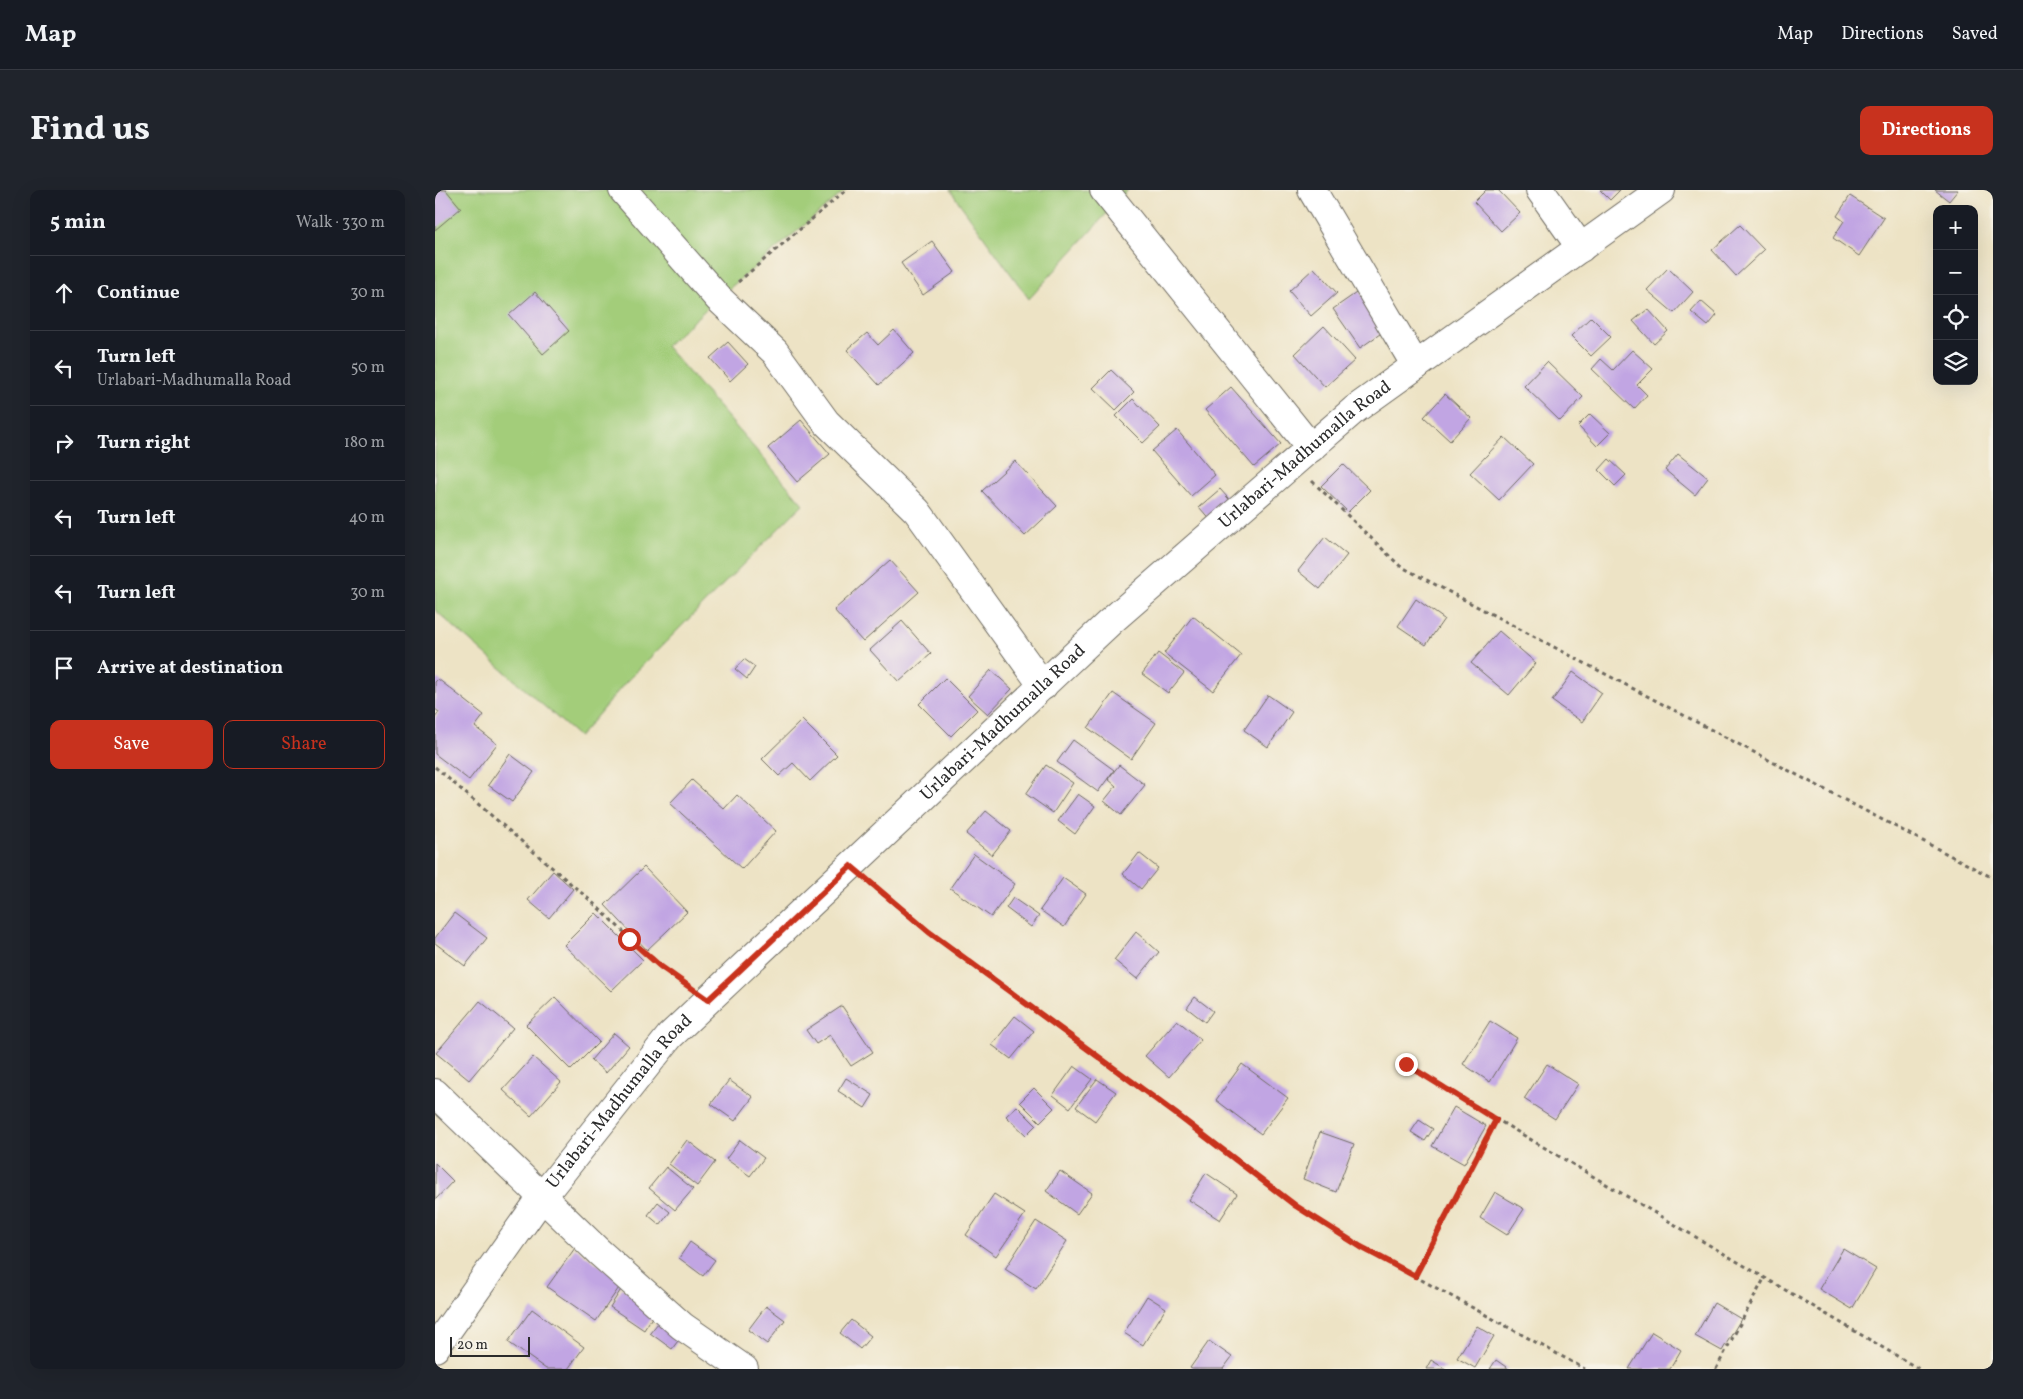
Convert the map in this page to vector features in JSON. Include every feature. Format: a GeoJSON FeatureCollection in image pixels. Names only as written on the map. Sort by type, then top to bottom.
{"type":"FeatureCollection","features":[{"type":"Feature","properties":{"kind":"main road"},"geometry":{"type":"LineString","coordinates":[[623,190],[718,298],[775,352],[826,422],[917,511],[1043,686]]}},
{"type":"Feature","properties":{"kind":"main road"},"geometry":{"type":"LineString","coordinates":[[1104,190],[1302,456]]}},
{"type":"Feature","properties":{"kind":"main road"},"geometry":{"type":"LineString","coordinates":[[1312,190],[1416,366]]}},
{"type":"Feature","properties":{"kind":"main road"},"geometry":{"type":"LineString","coordinates":[[1539,190],[1581,248]]}},
{"type":"Feature","properties":{"kind":"main road","name":"Urlabari-Madhumalla Road"},"geometry":{"type":"LineString","coordinates":[[435,1348],[542,1197],[669,1036],[1110,622],[1354,410],[1661,190]]}},
{"type":"Feature","properties":{"kind":"main road"},"geometry":{"type":"LineString","coordinates":[[435,1093],[599,1252],[683,1326],[744,1369]]}},
{"type":"Feature","properties":{"kind":"path"},"geometry":{"type":"LineString","coordinates":[[718,298],[847,190]]}},
{"type":"Feature","properties":{"kind":"path"},"geometry":{"type":"LineString","coordinates":[[1302,456],[1400,566],[1993,878]]}},
{"type":"Feature","properties":{"kind":"path"},"geometry":{"type":"LineString","coordinates":[[435,766],[584,894],[660,966],[708,1000]]}},
{"type":"Feature","properties":{"kind":"path"},"geometry":{"type":"LineString","coordinates":[[851,866],[929,932],[1176,1114],[1296,1206],[1361,1247],[1585,1369]]}},
{"type":"Feature","properties":{"kind":"path"},"geometry":{"type":"LineString","coordinates":[[1406,1064],[1496,1120],[1919,1369]]}},
{"type":"Feature","properties":{"kind":"path"},"geometry":{"type":"LineString","coordinates":[[1415,1276],[1496,1120]]}},
{"type":"Feature","properties":{"kind":"path"},"geometry":{"type":"LineString","coordinates":[[1716,1369],[1765,1278]]}},
{"type":"Feature","properties":{"kind":"green space"},"geometry":{"type":"Polygon","coordinates":[[[435,190],[846,190],[718,298],[666,346],[803,504],[625,683],[579,737],[435,610],[435,190]]]}},
{"type":"Feature","properties":{"kind":"green space"},"geometry":{"type":"Polygon","coordinates":[[[950,190],[1128,190],[1029,299],[950,190]]]}},
{"type":"Feature","properties":{"kind":"building"},"geometry":{"type":"Polygon","coordinates":[[[435,190],[446,190],[461,208],[435,230],[435,190]]]}},
{"type":"Feature","properties":{"kind":"building"},"geometry":{"type":"Polygon","coordinates":[[[1486,190],[1498,190],[1520,213],[1501,231],[1474,202],[1486,190]]]}},
{"type":"Feature","properties":{"kind":"building"},"geometry":{"type":"Polygon","coordinates":[[[1600,190],[1620,190],[1610,200],[1600,190]]]}},
{"type":"Feature","properties":{"kind":"building"},"geometry":{"type":"Polygon","coordinates":[[[1935,190],[1958,190],[1949,201],[1935,190]]]}},
{"type":"Feature","properties":{"kind":"building"},"geometry":{"type":"Polygon","coordinates":[[[1850,196],[1884,218],[1859,256],[1833,238],[1844,221],[1837,216],[1850,196]]]}},
{"type":"Feature","properties":{"kind":"building"},"geometry":{"type":"Polygon","coordinates":[[[1740,225],[1764,250],[1736,276],[1712,250],[1740,225]]]}},
{"type":"Feature","properties":{"kind":"building"},"geometry":{"type":"Polygon","coordinates":[[[932,241],[955,272],[923,295],[901,263],[932,241]]]}},
{"type":"Feature","properties":{"kind":"building"},"geometry":{"type":"Polygon","coordinates":[[[1314,268],[1337,293],[1311,316],[1289,291],[1314,268]]]}},
{"type":"Feature","properties":{"kind":"building"},"geometry":{"type":"Polygon","coordinates":[[[1668,268],[1693,292],[1674,313],[1647,290],[1668,268]]]}},
{"type":"Feature","properties":{"kind":"building"},"geometry":{"type":"Polygon","coordinates":[[[1359,291],[1387,329],[1360,348],[1333,309],[1359,291]]]}},
{"type":"Feature","properties":{"kind":"building"},"geometry":{"type":"Polygon","coordinates":[[[535,292],[569,331],[543,354],[509,315],[535,292]]]}},
{"type":"Feature","properties":{"kind":"building"},"geometry":{"type":"Polygon","coordinates":[[[1701,301],[1717,315],[1708,326],[1691,312],[1701,301]]]}},
{"type":"Feature","properties":{"kind":"building"},"geometry":{"type":"Polygon","coordinates":[[[1648,309],[1668,331],[1654,344],[1633,321],[1648,309]]]}},
{"type":"Feature","properties":{"kind":"building"},"geometry":{"type":"Polygon","coordinates":[[[1591,317],[1611,337],[1591,356],[1571,336],[1591,317]]]}},
{"type":"Feature","properties":{"kind":"building"},"geometry":{"type":"Polygon","coordinates":[[[1324,326],[1355,360],[1325,387],[1295,354],[1324,326]]]}},
{"type":"Feature","properties":{"kind":"building"},"geometry":{"type":"Polygon","coordinates":[[[894,330],[914,353],[879,385],[847,350],[867,333],[878,345],[894,330]]]}},
{"type":"Feature","properties":{"kind":"building"},"geometry":{"type":"Polygon","coordinates":[[[728,342],[748,364],[730,381],[710,358],[728,342]]]}},
{"type":"Feature","properties":{"kind":"building"},"geometry":{"type":"Polygon","coordinates":[[[1632,350],[1653,369],[1637,385],[1647,395],[1634,409],[1592,369],[1601,359],[1613,370],[1632,350]]]}},
{"type":"Feature","properties":{"kind":"building"},"geometry":{"type":"Polygon","coordinates":[[[1547,362],[1583,397],[1560,421],[1524,386],[1547,362]]]}},
{"type":"Feature","properties":{"kind":"building"},"geometry":{"type":"Polygon","coordinates":[[[1111,370],[1134,392],[1116,410],[1093,388],[1111,370]]]}},
{"type":"Feature","properties":{"kind":"building"},"geometry":{"type":"Polygon","coordinates":[[[1231,387],[1281,444],[1254,467],[1205,410],[1231,387]]]}},
{"type":"Feature","properties":{"kind":"building"},"geometry":{"type":"Polygon","coordinates":[[[1445,394],[1471,418],[1450,441],[1424,417],[1445,394]]]}},
{"type":"Feature","properties":{"kind":"building"},"geometry":{"type":"Polygon","coordinates":[[[1133,399],[1160,427],[1143,443],[1116,416],[1133,399]]]}},
{"type":"Feature","properties":{"kind":"building"},"geometry":{"type":"Polygon","coordinates":[[[1590,414],[1610,433],[1597,446],[1578,426],[1590,414]]]}},
{"type":"Feature","properties":{"kind":"building"},"geometry":{"type":"Polygon","coordinates":[[[801,420],[830,454],[797,482],[768,448],[801,420]]]}},
{"type":"Feature","properties":{"kind":"building"},"geometry":{"type":"Polygon","coordinates":[[[1177,430],[1215,475],[1191,496],[1152,451],[1177,430]]]}},
{"type":"Feature","properties":{"kind":"building"},"geometry":{"type":"Polygon","coordinates":[[[1504,437],[1533,464],[1499,500],[1470,473],[1504,437]]]}},
{"type":"Feature","properties":{"kind":"building"},"geometry":{"type":"Polygon","coordinates":[[[1678,454],[1708,478],[1695,495],[1665,470],[1678,454]]]}},
{"type":"Feature","properties":{"kind":"building"},"geometry":{"type":"Polygon","coordinates":[[[1609,459],[1626,475],[1615,486],[1599,470],[1609,459]]]}},
{"type":"Feature","properties":{"kind":"building"},"geometry":{"type":"Polygon","coordinates":[[[1015,461],[1057,506],[1025,536],[982,491],[1015,461]]]}},
{"type":"Feature","properties":{"kind":"building"},"geometry":{"type":"Polygon","coordinates":[[[1343,464],[1370,490],[1348,512],[1321,486],[1343,464]]]}},
{"type":"Feature","properties":{"kind":"building"},"geometry":{"type":"Polygon","coordinates":[[[1220,489],[1235,506],[1214,524],[1199,507],[1220,489]]]}},
{"type":"Feature","properties":{"kind":"building"},"geometry":{"type":"Polygon","coordinates":[[[1325,537],[1347,555],[1320,589],[1298,571],[1325,537]]]}},
{"type":"Feature","properties":{"kind":"building"},"geometry":{"type":"Polygon","coordinates":[[[890,560],[919,592],[863,642],[834,610],[890,560]]]}},
{"type":"Feature","properties":{"kind":"building"},"geometry":{"type":"Polygon","coordinates":[[[1416,599],[1444,619],[1426,645],[1398,626],[1416,599]]]}},
{"type":"Feature","properties":{"kind":"building"},"geometry":{"type":"Polygon","coordinates":[[[1193,616],[1241,655],[1213,691],[1164,653],[1193,616]]]}},
{"type":"Feature","properties":{"kind":"building"},"geometry":{"type":"Polygon","coordinates":[[[902,621],[931,654],[899,682],[870,650],[902,621]]]}},
{"type":"Feature","properties":{"kind":"building"},"geometry":{"type":"Polygon","coordinates":[[[1499,631],[1536,663],[1509,695],[1471,663],[1499,631]]]}},
{"type":"Feature","properties":{"kind":"building"},"geometry":{"type":"Polygon","coordinates":[[[1158,653],[1184,673],[1168,693],[1142,674],[1158,653]]]}},
{"type":"Feature","properties":{"kind":"building"},"geometry":{"type":"Polygon","coordinates":[[[744,659],[755,667],[747,679],[735,669],[744,659]]]}},
{"type":"Feature","properties":{"kind":"building"},"geometry":{"type":"Polygon","coordinates":[[[991,670],[1012,689],[988,714],[968,696],[991,670]]]}},
{"type":"Feature","properties":{"kind":"building"},"geometry":{"type":"Polygon","coordinates":[[[1573,672],[1602,693],[1582,722],[1552,701],[1573,672]]]}},
{"type":"Feature","properties":{"kind":"building"},"geometry":{"type":"Polygon","coordinates":[[[945,678],[977,710],[951,736],[919,704],[945,678]]]}},
{"type":"Feature","properties":{"kind":"building"},"geometry":{"type":"Polygon","coordinates":[[[438,679],[484,715],[475,727],[497,744],[469,780],[435,754],[435,718],[439,712],[435,709],[435,682],[438,679]]]}},
{"type":"Feature","properties":{"kind":"building"},"geometry":{"type":"Polygon","coordinates":[[[1113,693],[1156,723],[1131,759],[1088,728],[1113,693]]]}},
{"type":"Feature","properties":{"kind":"building"},"geometry":{"type":"Polygon","coordinates":[[[1268,695],[1292,712],[1268,747],[1244,730],[1268,695]]]}},
{"type":"Feature","properties":{"kind":"building"},"geometry":{"type":"Polygon","coordinates":[[[802,720],[837,755],[810,781],[793,763],[779,776],[762,759],[802,720]]]}},
{"type":"Feature","properties":{"kind":"building"},"geometry":{"type":"Polygon","coordinates":[[[1073,740],[1114,770],[1098,792],[1057,762],[1073,740]]]}},
{"type":"Feature","properties":{"kind":"building"},"geometry":{"type":"Polygon","coordinates":[[[510,754],[534,772],[512,802],[488,785],[510,754]]]}},
{"type":"Feature","properties":{"kind":"building"},"geometry":{"type":"Polygon","coordinates":[[[1046,765],[1073,783],[1053,813],[1026,794],[1046,765]]]}},
{"type":"Feature","properties":{"kind":"building"},"geometry":{"type":"Polygon","coordinates":[[[1119,765],[1145,785],[1121,815],[1104,801],[1116,786],[1108,779],[1119,765]]]}},
{"type":"Feature","properties":{"kind":"building"},"geometry":{"type":"Polygon","coordinates":[[[692,780],[724,809],[737,795],[776,831],[742,869],[670,803],[692,780]]]}},
{"type":"Feature","properties":{"kind":"building"},"geometry":{"type":"Polygon","coordinates":[[[1078,794],[1095,806],[1075,834],[1058,821],[1078,794]]]}},
{"type":"Feature","properties":{"kind":"building"},"geometry":{"type":"Polygon","coordinates":[[[986,811],[1011,831],[992,855],[966,834],[986,811]]]}},
{"type":"Feature","properties":{"kind":"building"},"geometry":{"type":"Polygon","coordinates":[[[1139,853],[1158,868],[1141,889],[1123,874],[1139,853]]]}},
{"type":"Feature","properties":{"kind":"building"},"geometry":{"type":"Polygon","coordinates":[[[974,854],[1015,884],[991,917],[950,888],[974,854]]]}},
{"type":"Feature","properties":{"kind":"building"},"geometry":{"type":"Polygon","coordinates":[[[644,867],[687,912],[647,950],[605,905],[644,867]]]}},
{"type":"Feature","properties":{"kind":"building"},"geometry":{"type":"Polygon","coordinates":[[[553,871],[573,889],[549,918],[528,900],[553,871]]]}},
{"type":"Feature","properties":{"kind":"building"},"geometry":{"type":"Polygon","coordinates":[[[1063,878],[1086,894],[1064,927],[1040,910],[1063,878]]]}},
{"type":"Feature","properties":{"kind":"building"},"geometry":{"type":"Polygon","coordinates":[[[1013,898],[1039,916],[1031,927],[1006,908],[1013,898]]]}},
{"type":"Feature","properties":{"kind":"building"},"geometry":{"type":"Polygon","coordinates":[[[454,913],[487,938],[465,966],[435,943],[435,938],[454,913]]]}},
{"type":"Feature","properties":{"kind":"building"},"geometry":{"type":"Polygon","coordinates":[[[596,913],[643,960],[611,991],[564,945],[596,913]]]}},
{"type":"Feature","properties":{"kind":"building"},"geometry":{"type":"Polygon","coordinates":[[[1136,932],[1159,952],[1137,979],[1114,960],[1136,932]]]}},
{"type":"Feature","properties":{"kind":"building"},"geometry":{"type":"Polygon","coordinates":[[[555,997],[599,1042],[571,1070],[526,1025],[555,997]]]}},
{"type":"Feature","properties":{"kind":"building"},"geometry":{"type":"Polygon","coordinates":[[[1195,997],[1213,1011],[1205,1022],[1187,1008],[1195,997]]]}},
{"type":"Feature","properties":{"kind":"building"},"geometry":{"type":"Polygon","coordinates":[[[480,1001],[513,1028],[469,1080],[436,1053],[480,1001]]]}},
{"type":"Feature","properties":{"kind":"building"},"geometry":{"type":"Polygon","coordinates":[[[842,1006],[873,1052],[851,1066],[830,1035],[816,1044],[806,1030],[842,1006]]]}},
{"type":"Feature","properties":{"kind":"building"},"geometry":{"type":"Polygon","coordinates":[[[1015,1016],[1034,1031],[1011,1059],[992,1045],[1015,1016]]]}},
{"type":"Feature","properties":{"kind":"building"},"geometry":{"type":"Polygon","coordinates":[[[1177,1020],[1201,1040],[1169,1077],[1145,1056],[1177,1020]]]}},
{"type":"Feature","properties":{"kind":"building"},"geometry":{"type":"Polygon","coordinates":[[[1490,1021],[1517,1038],[1490,1082],[1463,1064],[1490,1021]]]}},
{"type":"Feature","properties":{"kind":"building"},"geometry":{"type":"Polygon","coordinates":[[[614,1033],[629,1046],[606,1073],[591,1060],[614,1033]]]}},
{"type":"Feature","properties":{"kind":"building"},"geometry":{"type":"Polygon","coordinates":[[[533,1057],[561,1082],[531,1116],[503,1090],[533,1057]]]}},
{"type":"Feature","properties":{"kind":"building"},"geometry":{"type":"Polygon","coordinates":[[[1242,1064],[1288,1098],[1261,1134],[1216,1100],[1242,1064]]]}},
{"type":"Feature","properties":{"kind":"building"},"geometry":{"type":"Polygon","coordinates":[[[1547,1064],[1578,1084],[1555,1119],[1524,1099],[1547,1064]]]}},
{"type":"Feature","properties":{"kind":"building"},"geometry":{"type":"Polygon","coordinates":[[[1074,1066],[1092,1079],[1070,1108],[1053,1095],[1074,1066]]]}},
{"type":"Feature","properties":{"kind":"building"},"geometry":{"type":"Polygon","coordinates":[[[846,1078],[873,1095],[865,1108],[838,1091],[846,1078]]]}},
{"type":"Feature","properties":{"kind":"building"},"geometry":{"type":"Polygon","coordinates":[[[1097,1079],[1116,1092],[1095,1121],[1076,1107],[1097,1079]]]}},
{"type":"Feature","properties":{"kind":"building"},"geometry":{"type":"Polygon","coordinates":[[[729,1080],[753,1097],[735,1121],[711,1104],[729,1080]]]}},
{"type":"Feature","properties":{"kind":"building"},"geometry":{"type":"Polygon","coordinates":[[[1034,1088],[1054,1108],[1040,1122],[1020,1102],[1034,1088]]]}},
{"type":"Feature","properties":{"kind":"building"},"geometry":{"type":"Polygon","coordinates":[[[1017,1106],[1036,1125],[1026,1135],[1006,1116],[1017,1106]]]}},
{"type":"Feature","properties":{"kind":"building"},"geometry":{"type":"Polygon","coordinates":[[[1454,1107],[1486,1126],[1464,1164],[1432,1146],[1454,1107]]]}},
{"type":"Feature","properties":{"kind":"building"},"geometry":{"type":"Polygon","coordinates":[[[1419,1120],[1433,1129],[1425,1141],[1411,1132],[1419,1120]]]}},
{"type":"Feature","properties":{"kind":"building"},"geometry":{"type":"Polygon","coordinates":[[[1320,1132],[1354,1144],[1336,1192],[1303,1179],[1320,1132]]]}},
{"type":"Feature","properties":{"kind":"building"},"geometry":{"type":"Polygon","coordinates":[[[687,1140],[715,1162],[697,1186],[669,1164],[687,1140]]]}},
{"type":"Feature","properties":{"kind":"building"},"geometry":{"type":"Polygon","coordinates":[[[740,1140],[764,1158],[750,1176],[726,1159],[740,1140]]]}},
{"type":"Feature","properties":{"kind":"building"},"geometry":{"type":"Polygon","coordinates":[[[435,1163],[453,1181],[435,1200],[435,1163]]]}},
{"type":"Feature","properties":{"kind":"building"},"geometry":{"type":"Polygon","coordinates":[[[666,1167],[693,1189],[675,1210],[649,1188],[666,1167]]]}},
{"type":"Feature","properties":{"kind":"building"},"geometry":{"type":"Polygon","coordinates":[[[1060,1171],[1092,1193],[1077,1214],[1046,1191],[1060,1171]]]}},
{"type":"Feature","properties":{"kind":"building"},"geometry":{"type":"Polygon","coordinates":[[[1206,1173],[1237,1194],[1220,1220],[1189,1200],[1206,1173]]]}},
{"type":"Feature","properties":{"kind":"building"},"geometry":{"type":"Polygon","coordinates":[[[1495,1192],[1524,1209],[1507,1235],[1480,1218],[1495,1192]]]}},
{"type":"Feature","properties":{"kind":"building"},"geometry":{"type":"Polygon","coordinates":[[[994,1194],[1025,1214],[996,1256],[966,1235],[994,1194]]]}},
{"type":"Feature","properties":{"kind":"building"},"geometry":{"type":"Polygon","coordinates":[[[658,1202],[670,1212],[660,1225],[648,1215],[658,1202]]]}},
{"type":"Feature","properties":{"kind":"building"},"geometry":{"type":"Polygon","coordinates":[[[1036,1221],[1067,1241],[1036,1289],[1005,1269],[1036,1221]]]}},
{"type":"Feature","properties":{"kind":"building"},"geometry":{"type":"Polygon","coordinates":[[[690,1242],[715,1260],[703,1276],[679,1258],[690,1242]]]}},
{"type":"Feature","properties":{"kind":"building"},"geometry":{"type":"Polygon","coordinates":[[[575,1248],[623,1282],[596,1321],[547,1287],[575,1248]]]}},
{"type":"Feature","properties":{"kind":"building"},"geometry":{"type":"Polygon","coordinates":[[[1843,1249],[1876,1269],[1852,1309],[1819,1289],[1843,1249]]]}},
{"type":"Feature","properties":{"kind":"building"},"geometry":{"type":"Polygon","coordinates":[[[622,1288],[656,1311],[644,1330],[610,1307],[622,1288]]]}},
{"type":"Feature","properties":{"kind":"building"},"geometry":{"type":"Polygon","coordinates":[[[1147,1296],[1166,1308],[1143,1345],[1124,1333],[1147,1296]]]}},
{"type":"Feature","properties":{"kind":"building"},"geometry":{"type":"Polygon","coordinates":[[[1714,1303],[1741,1319],[1722,1351],[1695,1336],[1714,1303]]]}},
{"type":"Feature","properties":{"kind":"building"},"geometry":{"type":"Polygon","coordinates":[[[766,1306],[785,1320],[767,1344],[748,1330],[766,1306]]]}},
{"type":"Feature","properties":{"kind":"building"},"geometry":{"type":"Polygon","coordinates":[[[532,1309],[584,1347],[568,1369],[546,1369],[508,1342],[532,1309]]]}},
{"type":"Feature","properties":{"kind":"building"},"geometry":{"type":"Polygon","coordinates":[[[662,1318],[683,1334],[672,1349],[650,1333],[662,1318]]]}},
{"type":"Feature","properties":{"kind":"building"},"geometry":{"type":"Polygon","coordinates":[[[851,1320],[871,1336],[860,1349],[840,1333],[851,1320]]]}},
{"type":"Feature","properties":{"kind":"building"},"geometry":{"type":"Polygon","coordinates":[[[1477,1326],[1494,1336],[1475,1368],[1457,1358],[1477,1326]]]}},
{"type":"Feature","properties":{"kind":"building"},"geometry":{"type":"Polygon","coordinates":[[[1652,1332],[1681,1350],[1670,1369],[1629,1369],[1652,1332]]]}},
{"type":"Feature","properties":{"kind":"building"},"geometry":{"type":"Polygon","coordinates":[[[1209,1341],[1232,1357],[1223,1369],[1190,1368],[1209,1341]]]}},
{"type":"Feature","properties":{"kind":"building"},"geometry":{"type":"Polygon","coordinates":[[[1431,1360],[1446,1369],[1426,1369],[1431,1360]]]}},
{"type":"Feature","properties":{"kind":"building"},"geometry":{"type":"Polygon","coordinates":[[[1496,1360],[1509,1369],[1490,1369],[1496,1360]]]}},
{"type":"Feature","properties":{"kind":"route"},"geometry":{"type":"LineString","coordinates":[[629,939],[660,966],[708,1000],[851,866],[929,932],[1176,1114],[1296,1206],[1361,1247],[1415,1276],[1496,1120],[1406,1064]]}}]}
